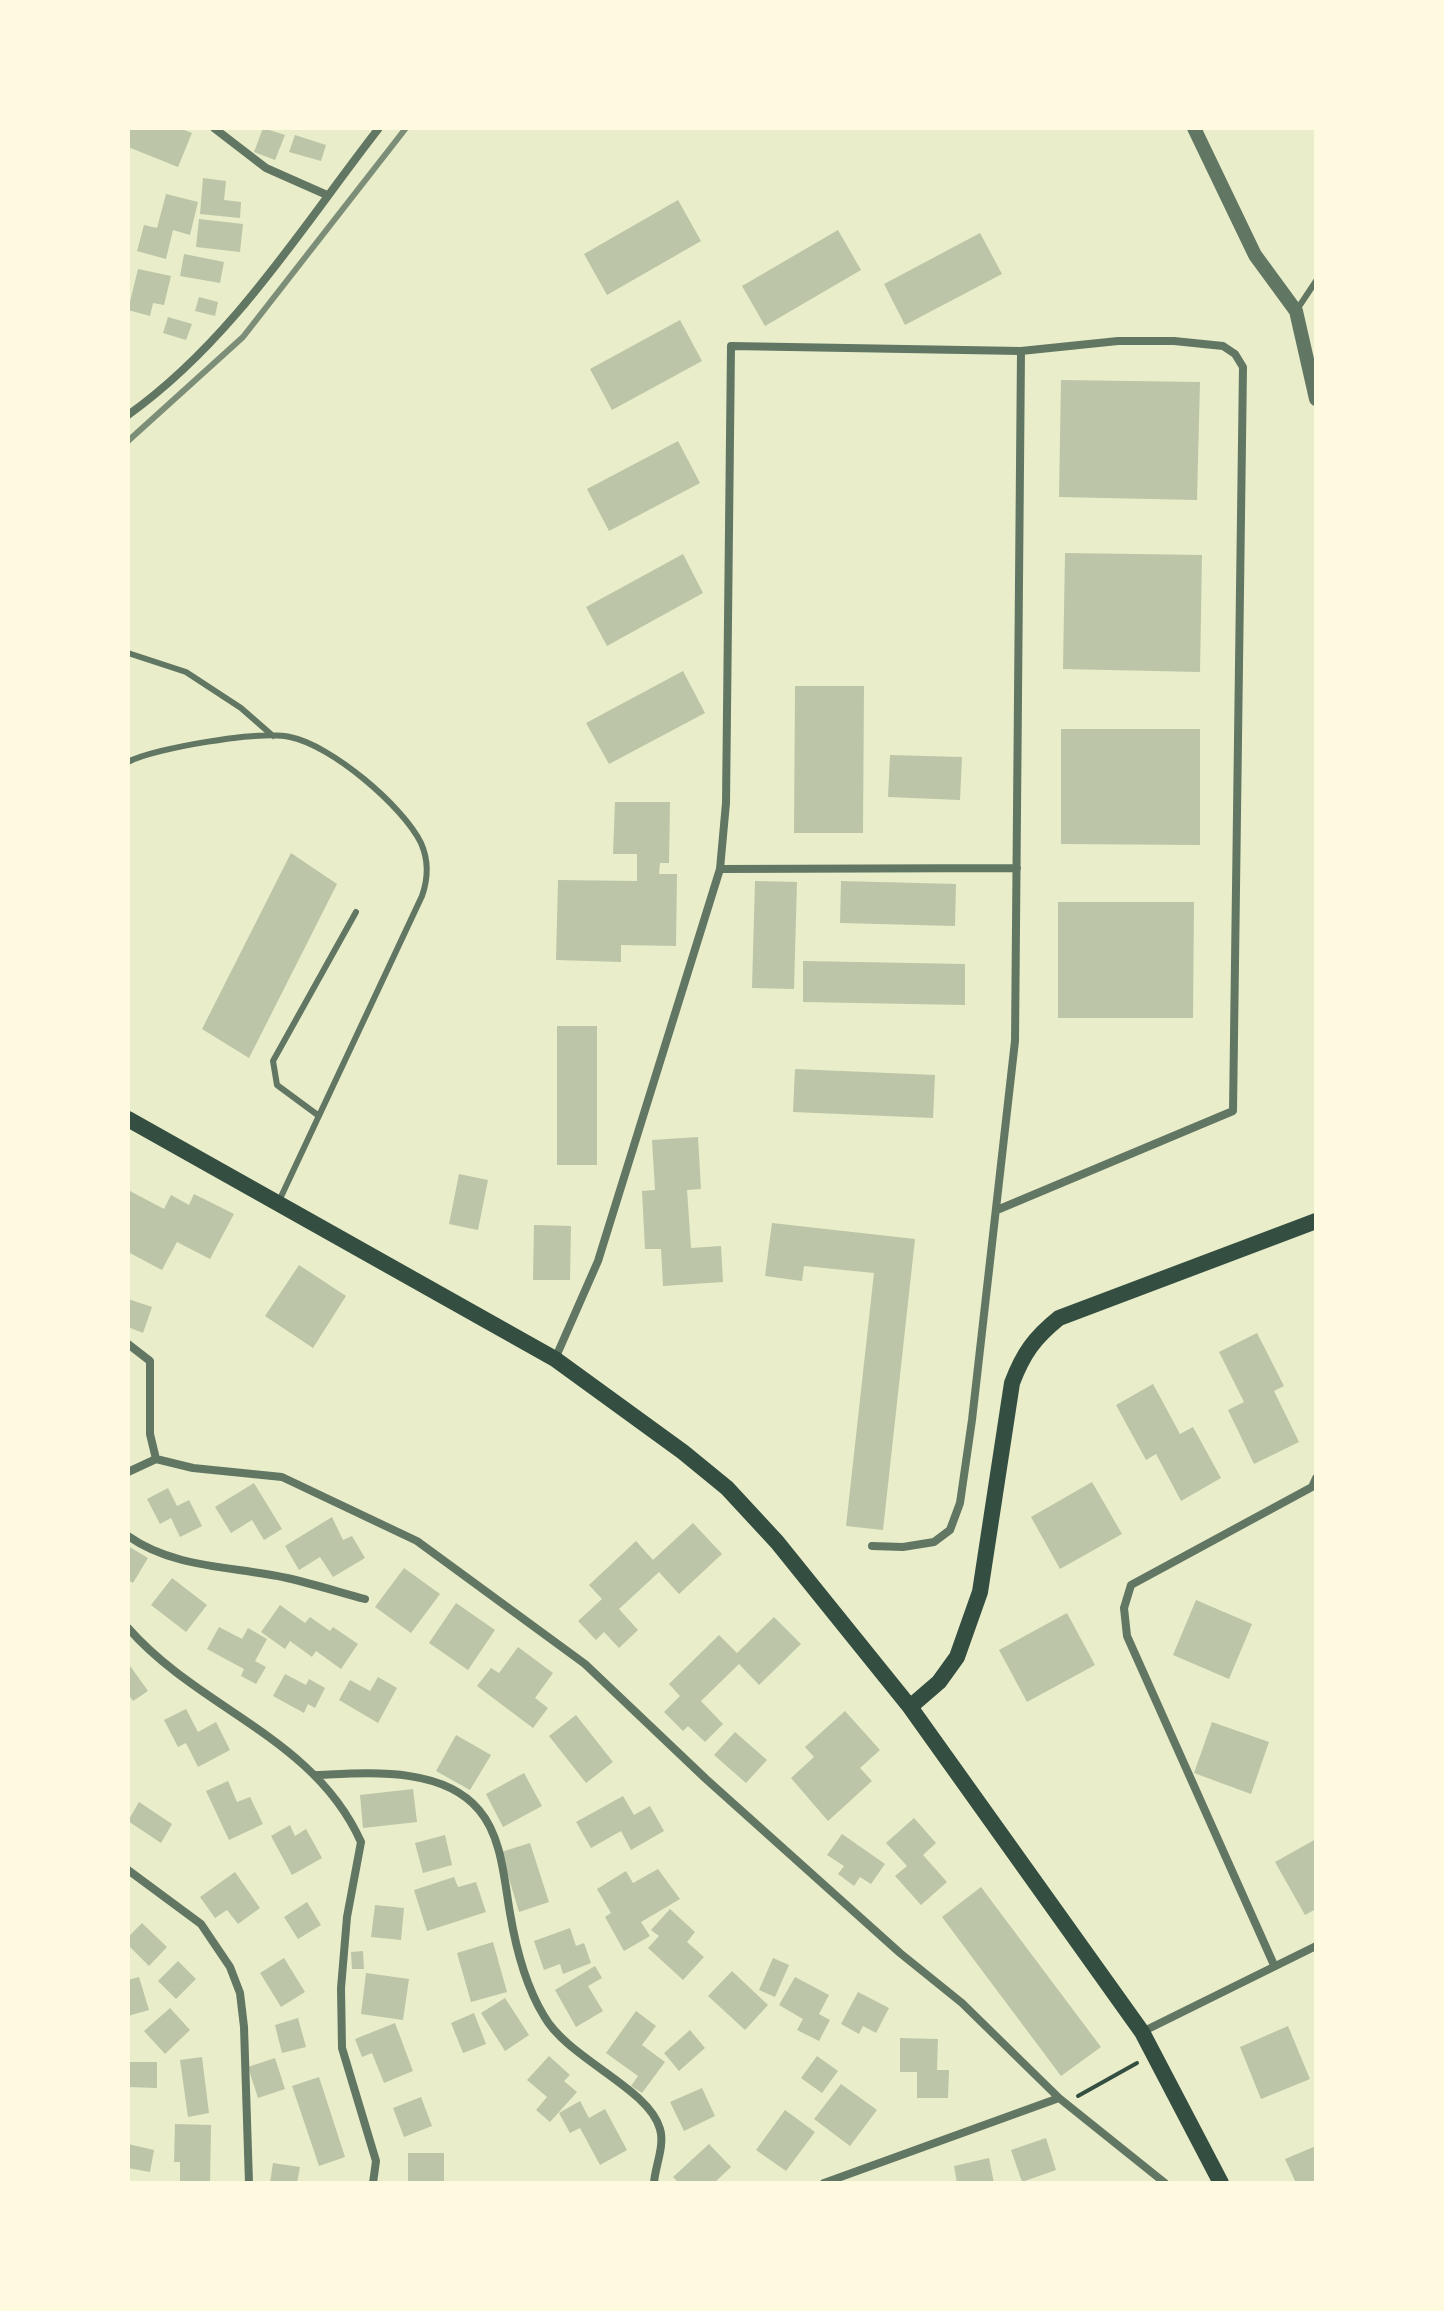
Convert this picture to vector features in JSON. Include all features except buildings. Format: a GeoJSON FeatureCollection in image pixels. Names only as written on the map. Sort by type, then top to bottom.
{"type":"FeatureCollection","features":[{"type":"Feature","properties":{"kind":"main road"},"geometry":{"type":"LineString","coordinates":[[128,1119],[555,1359],[727,1488],[777,1542],[910,1707],[1142,2032],[1221,2183]]}},
{"type":"Feature","properties":{"kind":"main road"},"geometry":{"type":"LineString","coordinates":[[910,1707],[939,1682],[957,1657],[980,1592],[1012,1383],[1023,1352],[1035,1337],[1059,1318],[1316,1221]]}},
{"type":"Feature","properties":{"kind":"street"},"geometry":{"type":"LineString","coordinates":[[214,128],[266,168],[327,195]]}},
{"type":"Feature","properties":{"kind":"street"},"geometry":{"type":"LineString","coordinates":[[128,415],[150,399],[236,316],[283,259],[379,128]]}},
{"type":"Feature","properties":{"kind":"street"},"geometry":{"type":"LineString","coordinates":[[1194,128],[1255,255],[1296,311],[1316,399]]}},
{"type":"Feature","properties":{"kind":"street"},"geometry":{"type":"LineString","coordinates":[[555,1359],[598,1261],[720,869],[726,803],[731,346],[1021,351],[1118,341],[1174,341],[1223,346],[1235,354],[1243,367],[1233,1111],[997,1210]]}},
{"type":"Feature","properties":{"kind":"street"},"geometry":{"type":"LineString","coordinates":[[872,1546],[903,1547],[934,1542],[950,1530],[960,1503],[997,1210],[1015,1041],[1021,351]]}},
{"type":"Feature","properties":{"kind":"street"},"geometry":{"type":"LineString","coordinates":[[720,869],[1017,868]]}},
{"type":"Feature","properties":{"kind":"street"},"geometry":{"type":"LineString","coordinates":[[128,1344],[150,1361],[150,1434],[156,1459]]}},
{"type":"Feature","properties":{"kind":"street"},"geometry":{"type":"LineString","coordinates":[[128,1472],[156,1459],[193,1468],[282,1477],[417,1541],[585,1664],[706,1779],[900,1953],[962,2003],[1063,2100],[1165,2183]]}},
{"type":"Feature","properties":{"kind":"street"},"geometry":{"type":"LineString","coordinates":[[1274,1965],[1127,1636],[1124,1608],[1131,1585],[1315,1485]]}},
{"type":"Feature","properties":{"kind":"street"},"geometry":{"type":"LineString","coordinates":[[128,1536],[151,1553],[214,1567],[288,1578],[365,1599]]}},
{"type":"Feature","properties":{"kind":"street"},"geometry":{"type":"LineString","coordinates":[[128,1628],[168,1666],[292,1751],[317,1775],[361,1842],[361,1860],[347,1917],[341,1988],[342,2048],[376,2161],[373,2183]]}},
{"type":"Feature","properties":{"kind":"street"},"geometry":{"type":"LineString","coordinates":[[317,1775],[378,1773],[411,1777],[461,1795],[479,1810],[494,1837],[524,1975],[534,1998],[561,2040],[633,2094],[653,2115],[661,2140],[654,2183]]}},
{"type":"Feature","properties":{"kind":"street"},"geometry":{"type":"LineString","coordinates":[[128,1870],[201,1924],[235,1980],[244,2027],[249,2183]]}},
{"type":"Feature","properties":{"kind":"street"},"geometry":{"type":"LineString","coordinates":[[1142,2032],[1316,1946]]}},
{"type":"Feature","properties":{"kind":"street"},"geometry":{"type":"LineString","coordinates":[[824,2183],[1063,2100]]}},
{"type":"Feature","properties":{"kind":"lane"},"geometry":{"type":"LineString","coordinates":[[1296,311],[1316,281]]}},
{"type":"Feature","properties":{"kind":"lane"},"geometry":{"type":"LineString","coordinates":[[128,653],[186,672],[241,708],[273,736]]}},
{"type":"Feature","properties":{"kind":"lane"},"geometry":{"type":"LineString","coordinates":[[128,762],[179,748],[290,736],[329,753],[376,791],[420,841],[426,857],[427,882],[422,896],[278,1203]]}},
{"type":"Feature","properties":{"kind":"lane"},"geometry":{"type":"LineString","coordinates":[[319,1116],[277,1085],[273,1061],[356,912]]}},
{"type":"Feature","properties":{"kind":"path"},"geometry":{"type":"LineString","coordinates":[[1063,2100],[1153,2055]]}},
{"type":"Feature","properties":{"kind":"railway"},"geometry":{"type":"LineString","coordinates":[[128,441],[243,337],[406,128]]}}]}
